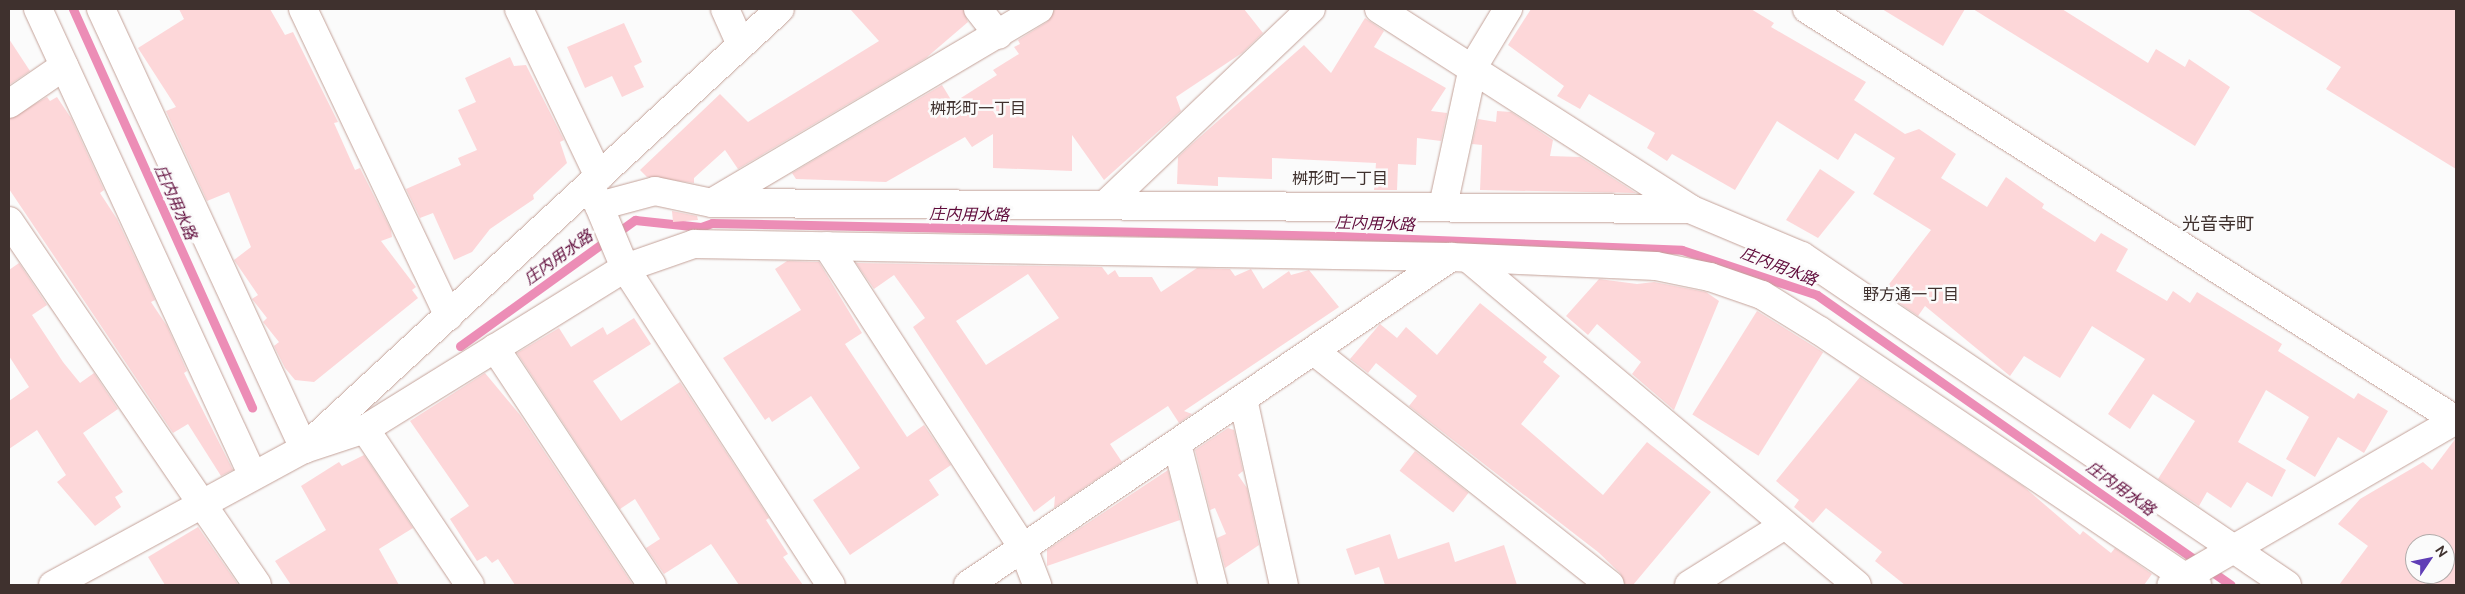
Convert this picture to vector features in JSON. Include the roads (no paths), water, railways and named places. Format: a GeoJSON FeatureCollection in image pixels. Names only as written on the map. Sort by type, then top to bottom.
{"type":"FeatureCollection","features":[{"type":"Feature","properties":{"kind":"street"},"geometry":{"type":"LineString","coordinates":[[38,9],[254,476]]}},
{"type":"Feature","properties":{"kind":"street"},"geometry":{"type":"LineString","coordinates":[[101,9],[304,449]]}},
{"type":"Feature","properties":{"kind":"street"},"geometry":{"type":"LineString","coordinates":[[303,9],[449,316]]}},
{"type":"Feature","properties":{"kind":"street"},"geometry":{"type":"LineString","coordinates":[[519,9],[598,196],[621,258],[831,585]]}},
{"type":"Feature","properties":{"kind":"street"},"geometry":{"type":"LineString","coordinates":[[725,9],[741,45]]}},
{"type":"Feature","properties":{"kind":"street"},"geometry":{"type":"LineString","coordinates":[[304,449],[449,316],[598,196],[741,45],[780,9]]}},
{"type":"Feature","properties":{"kind":"street"},"geometry":{"type":"LineString","coordinates":[[978,9],[998,35]]}},
{"type":"Feature","properties":{"kind":"street"},"geometry":{"type":"LineString","coordinates":[[712,203],[1039,9]]}},
{"type":"Feature","properties":{"kind":"street"},"geometry":{"type":"LineString","coordinates":[[1106,204],[1311,9]]}},
{"type":"Feature","properties":{"kind":"street"},"geometry":{"type":"LineString","coordinates":[[1379,9],[1473,67],[1690,209],[1802,256],[2228,549],[2287,585]]}},
{"type":"Feature","properties":{"kind":"street"},"geometry":{"type":"LineString","coordinates":[[1443,206],[1473,67],[1508,9]]}},
{"type":"Feature","properties":{"kind":"street"},"geometry":{"type":"LineString","coordinates":[[54,585],[304,449],[365,429],[495,348],[621,258],[694,244],[1460,258],[1656,266],[1710,277],[1762,296],[2188,579],[2228,549],[2456,420],[1806,9]]}},
{"type":"Feature","properties":{"kind":"street"},"geometry":{"type":"LineString","coordinates":[[9,104],[64,66]]}},
{"type":"Feature","properties":{"kind":"street"},"geometry":{"type":"LineString","coordinates":[[598,196],[655,191],[712,203],[1690,209]]}},
{"type":"Feature","properties":{"kind":"street"},"geometry":{"type":"LineString","coordinates":[[9,221],[257,585]]}},
{"type":"Feature","properties":{"kind":"street"},"geometry":{"type":"LineString","coordinates":[[826,246],[1023,548],[1037,585]]}},
{"type":"Feature","properties":{"kind":"street"},"geometry":{"type":"LineString","coordinates":[[968,585],[1314,351],[1460,258]]}},
{"type":"Feature","properties":{"kind":"street"},"geometry":{"type":"LineString","coordinates":[[1460,258],[1783,526],[1857,585]]}},
{"type":"Feature","properties":{"kind":"street"},"geometry":{"type":"LineString","coordinates":[[495,348],[652,585]]}},
{"type":"Feature","properties":{"kind":"street"},"geometry":{"type":"LineString","coordinates":[[1314,351],[1610,585]]}},
{"type":"Feature","properties":{"kind":"street"},"geometry":{"type":"LineString","coordinates":[[1243,400],[1284,585]]}},
{"type":"Feature","properties":{"kind":"street"},"geometry":{"type":"LineString","coordinates":[[365,429],[470,585]]}},
{"type":"Feature","properties":{"kind":"street"},"geometry":{"type":"LineString","coordinates":[[1177,444],[1213,585]]}},
{"type":"Feature","properties":{"kind":"street"},"geometry":{"type":"LineString","coordinates":[[1690,585],[1783,526]]}},
{"type":"Feature","properties":{"kind":"waterway","name":"庄内用水路"},"geometry":{"type":"LineString","coordinates":[[73,9],[252,408]]}},
{"type":"Feature","properties":{"kind":"waterway","name":"庄内用水路"},"geometry":{"type":"LineString","coordinates":[[460,346],[635,220],[701,227],[712,223],[1337,236],[1682,250],[1817,295],[2231,585]]}},
{"type":"Feature","properties":{"kind":"district","name":"桝形町一丁目"},"geometry":{"type":"Point","coordinates":[978,108]}},
{"type":"Feature","properties":{"kind":"district","name":"桝形町一丁目"},"geometry":{"type":"Point","coordinates":[1340,178]}},
{"type":"Feature","properties":{"kind":"district","name":"光音寺町"},"geometry":{"type":"Point","coordinates":[2218,223]}},
{"type":"Feature","properties":{"kind":"district","name":"野方通一丁目"},"geometry":{"type":"Point","coordinates":[1911,294]}}]}
